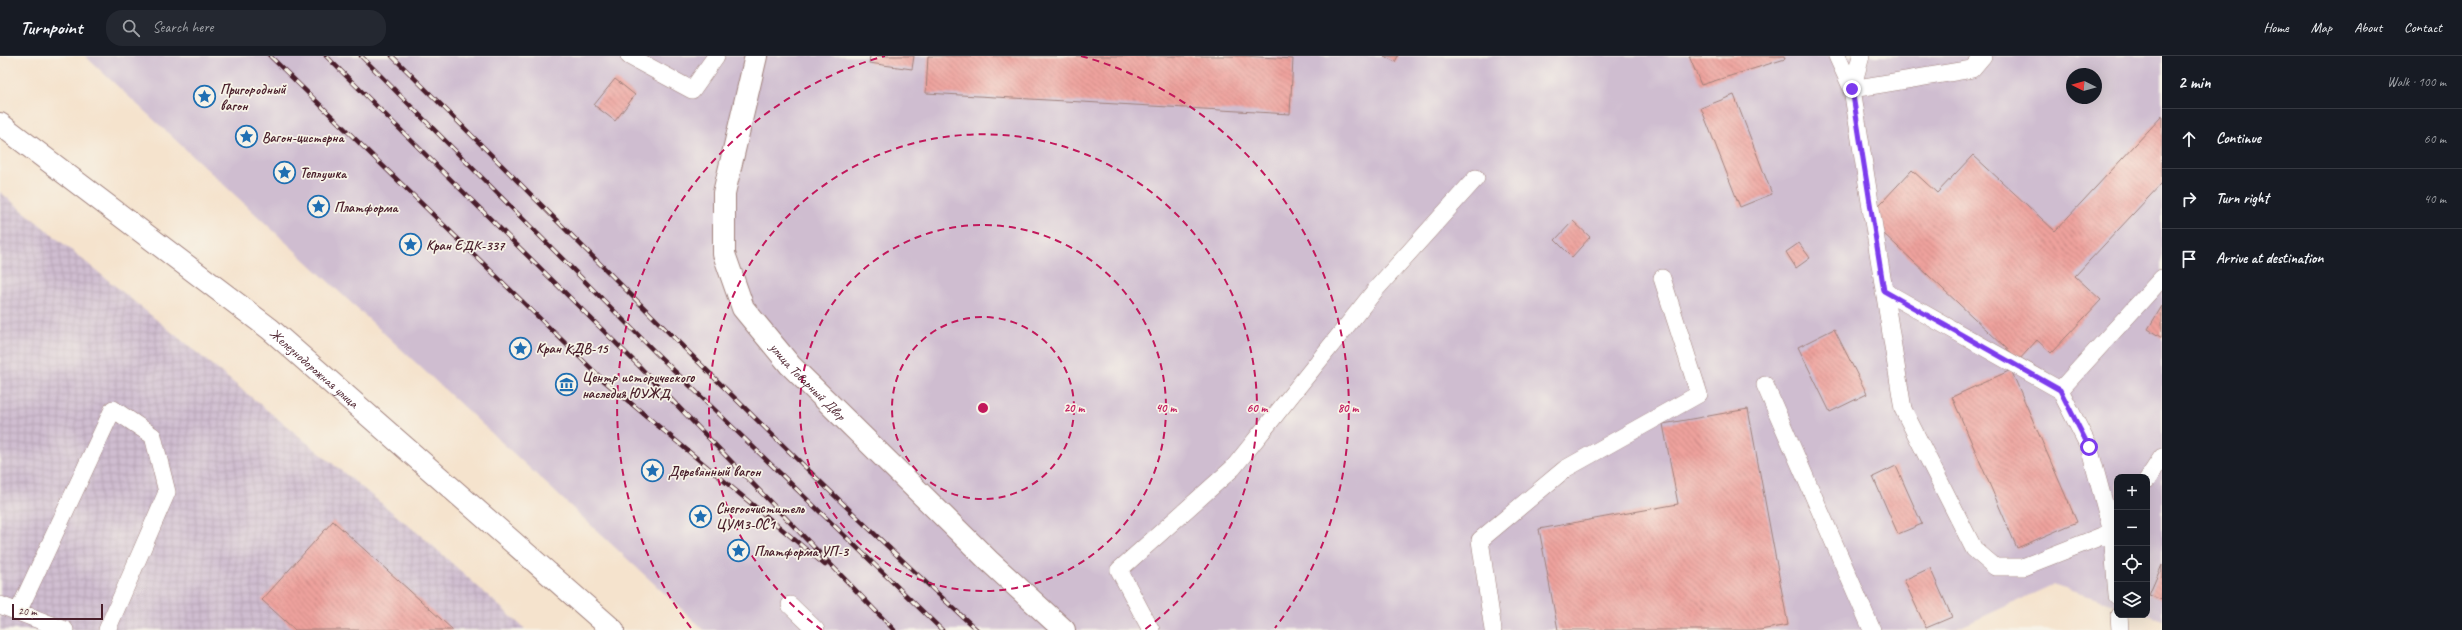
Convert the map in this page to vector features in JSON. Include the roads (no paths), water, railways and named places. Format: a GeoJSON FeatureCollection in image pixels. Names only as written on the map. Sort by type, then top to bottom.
{"type":"FeatureCollection","features":[{"type":"Feature","properties":{"kind":"main road","name":"улица Товарный Двор"},"geometry":{"type":"LineString","coordinates":[[756,56],[724,193],[724,254],[743,308],[790,365],[989,561],[1064,630]]}},
{"type":"Feature","properties":{"kind":"main road","name":"Железнодорожная улица"},"geometry":{"type":"LineString","coordinates":[[0,124],[270,329],[613,630]]}},
{"type":"Feature","properties":{"kind":"lane"},"geometry":{"type":"LineString","coordinates":[[629,56],[692,90],[716,56]]}},
{"type":"Feature","properties":{"kind":"lane"},"geometry":{"type":"LineString","coordinates":[[1837,56],[1852,89],[1884,291],[1903,409],[1974,549],[1995,567],[2023,567],[2114,528],[2089,447],[2060,390],[1884,291]]}},
{"type":"Feature","properties":{"kind":"lane"},"geometry":{"type":"LineString","coordinates":[[1852,89],[1861,56]]}},
{"type":"Feature","properties":{"kind":"lane"},"geometry":{"type":"LineString","coordinates":[[1852,89],[1972,69],[1983,56]]}},
{"type":"Feature","properties":{"kind":"lane"},"geometry":{"type":"LineString","coordinates":[[1151,630],[1119,570],[1233,468],[1377,288],[1476,178]]}},
{"type":"Feature","properties":{"kind":"lane"},"geometry":{"type":"LineString","coordinates":[[1492,630],[1480,540],[1565,469],[1699,394],[1662,278]]}},
{"type":"Feature","properties":{"kind":"lane"},"geometry":{"type":"LineString","coordinates":[[2060,390],[2162,278]]}},
{"type":"Feature","properties":{"kind":"lane"},"geometry":{"type":"LineString","coordinates":[[1765,385],[1872,630]]}},
{"type":"Feature","properties":{"kind":"lane"},"geometry":{"type":"LineString","coordinates":[[18,612],[113,409],[153,436],[167,492],[107,630]]}},
{"type":"Feature","properties":{"kind":"lane"},"geometry":{"type":"LineString","coordinates":[[2150,475],[2162,457]]}},
{"type":"Feature","properties":{"kind":"lane"},"geometry":{"type":"LineString","coordinates":[[2115,546],[2116,582]]}},
{"type":"Feature","properties":{"kind":"lane"},"geometry":{"type":"LineString","coordinates":[[0,604],[64,630]]}},
{"type":"Feature","properties":{"kind":"lane"},"geometry":{"type":"LineString","coordinates":[[790,605],[816,630]]}},
{"type":"Feature","properties":{"kind":"lane"},"geometry":{"type":"LineString","coordinates":[[2119,618],[2120,630]]}},
{"type":"Feature","properties":{"kind":"railway"},"geometry":{"type":"LineString","coordinates":[[270,56],[603,380],[825,565]]}},
{"type":"Feature","properties":{"kind":"railway"},"geometry":{"type":"LineString","coordinates":[[326,56],[639,366],[894,630]]}},
{"type":"Feature","properties":{"kind":"railway"},"geometry":{"type":"LineString","coordinates":[[361,56],[655,352],[942,630]]}},
{"type":"Feature","properties":{"kind":"railway"},"geometry":{"type":"LineString","coordinates":[[392,56],[755,418],[977,630]]}},
{"type":"Feature","properties":{"kind":"place","name":"Пригородный вагон"},"geometry":{"type":"Point","coordinates":[204,97]}},
{"type":"Feature","properties":{"kind":"place","name":"Вагон-цистерна"},"geometry":{"type":"Point","coordinates":[246,137]}},
{"type":"Feature","properties":{"kind":"place","name":"Теплушка"},"geometry":{"type":"Point","coordinates":[284,173]}},
{"type":"Feature","properties":{"kind":"place","name":"Платформа"},"geometry":{"type":"Point","coordinates":[319,207]}},
{"type":"Feature","properties":{"kind":"place","name":"Кран ЕДК-337"},"geometry":{"type":"Point","coordinates":[410,245]}},
{"type":"Feature","properties":{"kind":"place","name":"Кран КДВ-15"},"geometry":{"type":"Point","coordinates":[520,348]}},
{"type":"Feature","properties":{"kind":"place","name":"Центр исторического наследия ЮУЖД"},"geometry":{"type":"Point","coordinates":[567,385]}},
{"type":"Feature","properties":{"kind":"place","name":"Деревянный вагон"},"geometry":{"type":"Point","coordinates":[652,471]}},
{"type":"Feature","properties":{"kind":"place","name":"Снегоочиститель ЦУМ3-ОС1"},"geometry":{"type":"Point","coordinates":[700,516]}},
{"type":"Feature","properties":{"kind":"place","name":"Платформа УП-3"},"geometry":{"type":"Point","coordinates":[738,551]}}]}
